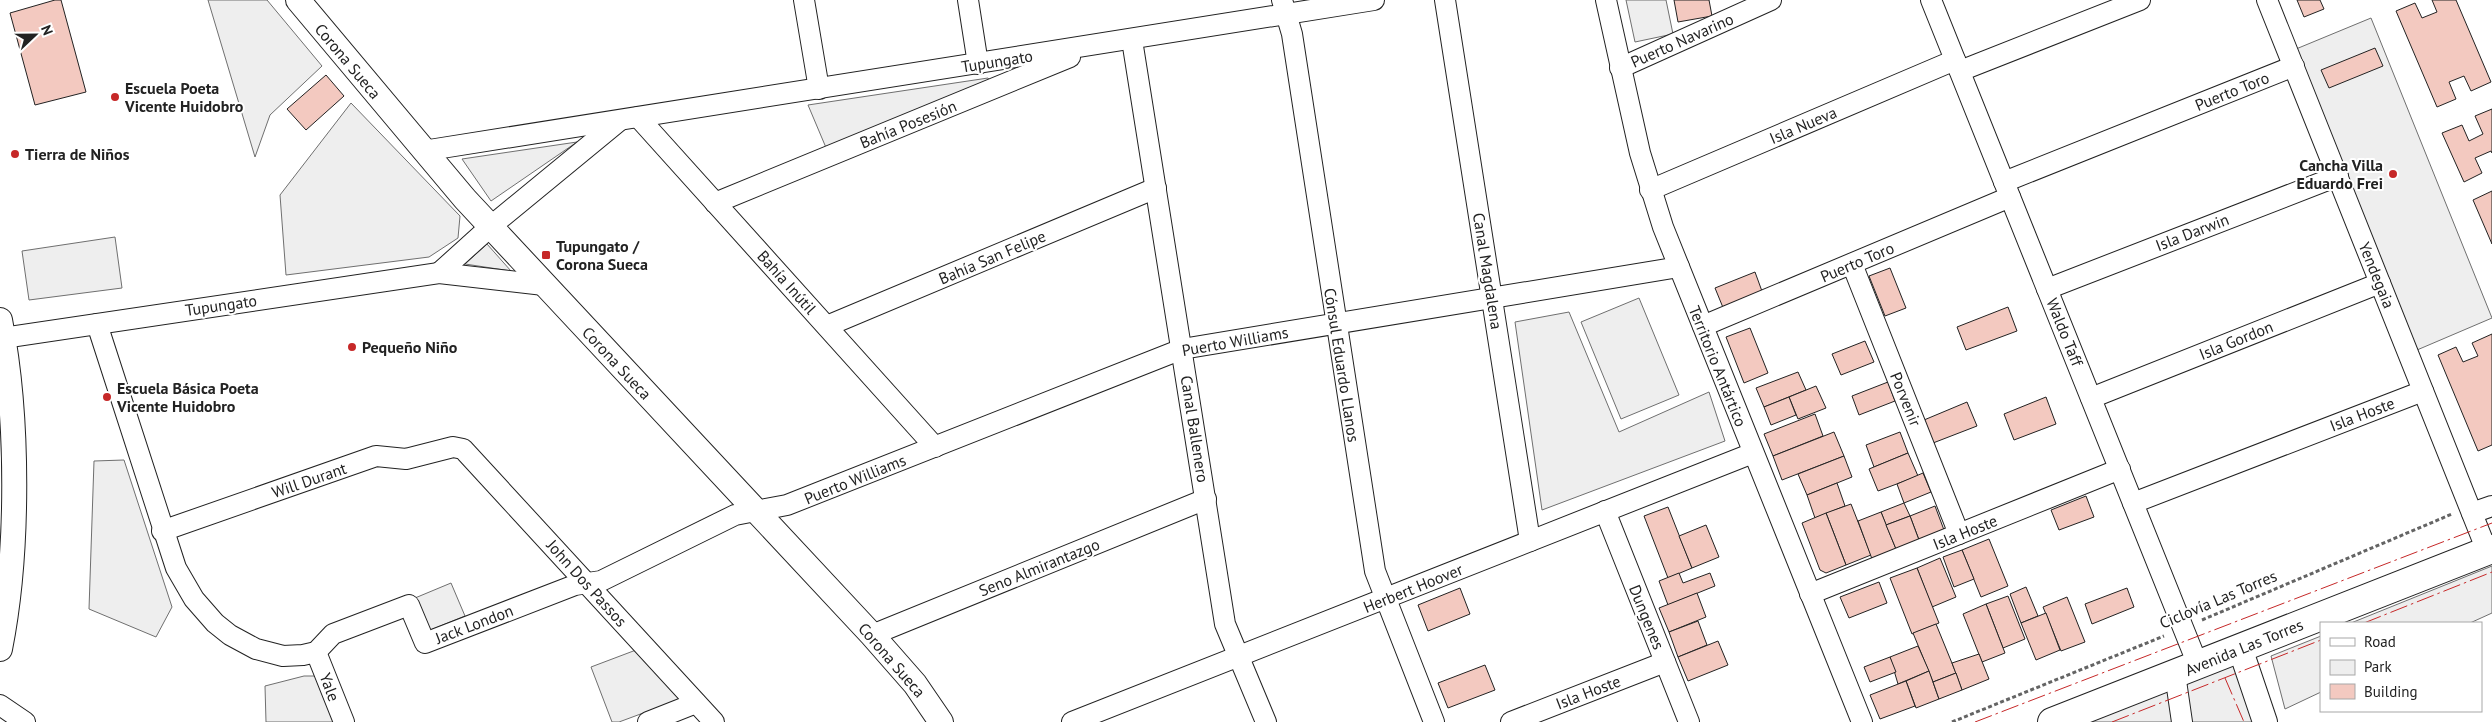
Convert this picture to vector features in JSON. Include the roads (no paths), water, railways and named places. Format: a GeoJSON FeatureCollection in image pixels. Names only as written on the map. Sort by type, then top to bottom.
{"type":"FeatureCollection","features":[{"type":"Feature","properties":{"kind":"main road","name":"Avenida Las Torres"},"geometry":{"type":"LineString","coordinates":[[2052,722],[2490,550]]}},
{"type":"Feature","properties":{"kind":"street"},"geometry":{"type":"LineString","coordinates":[[804,0],[818,89]]}},
{"type":"Feature","properties":{"kind":"street"},"geometry":{"type":"LineString","coordinates":[[968,0],[978,64]]}},
{"type":"Feature","properties":{"kind":"street","name":"Tupungato"},"geometry":{"type":"LineString","coordinates":[[423,151],[1132,40],[1284,7],[1374,0]]}},
{"type":"Feature","properties":{"kind":"street","name":"Canal Magdalena"},"geometry":{"type":"LineString","coordinates":[[1445,0],[1530,541]]}},
{"type":"Feature","properties":{"kind":"street","name":"Territorio Antártico"},"geometry":{"type":"LineString","coordinates":[[1606,0],[1620,68],[1650,190],[1753,453],[1862,722]]}},
{"type":"Feature","properties":{"kind":"street","name":"Puerto Navarino"},"geometry":{"type":"LineString","coordinates":[[1620,68],[1772,0]]}},
{"type":"Feature","properties":{"kind":"street","name":"Waldo Taff"},"geometry":{"type":"LineString","coordinates":[[1931,0],[2184,628],[2186,670],[2182,722]]}},
{"type":"Feature","properties":{"kind":"street","name":"Isla Nueva"},"geometry":{"type":"LineString","coordinates":[[1650,190],[2113,5],[2140,0]]}},
{"type":"Feature","properties":{"kind":"street","name":"Yendegaia"},"geometry":{"type":"LineString","coordinates":[[2268,0],[2471,510],[2490,550]]}},
{"type":"Feature","properties":{"kind":"street","name":"Corona Sueca"},"geometry":{"type":"LineString","coordinates":[[302,1],[423,151],[490,227],[872,635],[915,684],[941,722]]}},
{"type":"Feature","properties":{"kind":"street","name":"Cónsul Eduardo Llanos"},"geometry":{"type":"LineString","coordinates":[[1284,7],[1292,34],[1335,324],[1375,570],[1384,599],[1434,722]]}},
{"type":"Feature","properties":{"kind":"street","name":"Canal Ballenero"},"geometry":{"type":"LineString","coordinates":[[1132,40],[1225,624],[1266,722]]}},
{"type":"Feature","properties":{"kind":"street","name":"Bahía Posesión"},"geometry":{"type":"LineString","coordinates":[[716,203],[1101,45]]}},
{"type":"Feature","properties":{"kind":"street","name":"Puerto Toro"},"geometry":{"type":"LineString","coordinates":[[1703,326],[1852,264],[2007,190],[2294,66]]}},
{"type":"Feature","properties":{"kind":"street"},"geometry":{"type":"LineString","coordinates":[[439,273],[490,227],[629,118]]}},
{"type":"Feature","properties":{"kind":"street","name":"Bahía Inútil"},"geometry":{"type":"LineString","coordinates":[[629,118],[716,203],[935,447]]}},
{"type":"Feature","properties":{"kind":"street","name":"Isla Darwin"},"geometry":{"type":"LineString","coordinates":[[2047,289],[2338,176]]}},
{"type":"Feature","properties":{"kind":"street","name":"Bahía San Felipe"},"geometry":{"type":"LineString","coordinates":[[827,326],[1156,188]]}},
{"type":"Feature","properties":{"kind":"street","name":"Porvenir"},"geometry":{"type":"LineString","coordinates":[[1852,264],[1959,534]]}},
{"type":"Feature","properties":{"kind":"street","name":"Puerto Williams"},"geometry":{"type":"LineString","coordinates":[[756,512],[787,506],[1182,349],[1679,267]]}},
{"type":"Feature","properties":{"kind":"street","name":"Tupungato"},"geometry":{"type":"LineString","coordinates":[[2,329],[97,324],[439,273],[544,285]]}},
{"type":"Feature","properties":{"kind":"street","name":"Isla Gordon"},"geometry":{"type":"LineString","coordinates":[[2091,398],[2380,283]]}},
{"type":"Feature","properties":{"kind":"street"},"geometry":{"type":"LineString","coordinates":[[97,324],[162,531],[183,584],[204,612],[230,635],[271,654],[303,655],[316,652]]}},
{"type":"Feature","properties":{"kind":"street"},"geometry":{"type":"LineString","coordinates":[[1,640],[11,554],[13,481],[10,389],[2,329]]}},
{"type":"Feature","properties":{"kind":"street","name":"Isla Hoste"},"geometry":{"type":"LineString","coordinates":[[2133,503],[2423,391]]}},
{"type":"Feature","properties":{"kind":"street","name":"Will Durant"},"geometry":{"type":"LineString","coordinates":[[162,531],[376,456],[406,459],[449,448],[458,448]]}},
{"type":"Feature","properties":{"kind":"street","name":"John Dos Passos"},"geometry":{"type":"LineString","coordinates":[[458,448],[467,451],[714,722]]}},
{"type":"Feature","properties":{"kind":"street","name":"Herbert Hoover"},"geometry":{"type":"LineString","coordinates":[[1072,722],[1753,453]]}},
{"type":"Feature","properties":{"kind":"street","name":"Isla Hoste"},"geometry":{"type":"LineString","coordinates":[[1810,594],[2120,469]]}},
{"type":"Feature","properties":{"kind":"street","name":"Seno Almirantazgo"},"geometry":{"type":"LineString","coordinates":[[872,635],[1206,498]]}},
{"type":"Feature","properties":{"kind":"street"},"geometry":{"type":"LineString","coordinates":[[2471,510],[2492,506]]}},
{"type":"Feature","properties":{"kind":"street","name":"Jack London"},"geometry":{"type":"LineString","coordinates":[[316,652],[333,634],[409,605],[425,643],[575,585],[601,581],[734,515],[756,512]]}},
{"type":"Feature","properties":{"kind":"street","name":"Dungenes"},"geometry":{"type":"LineString","coordinates":[[1605,512],[1689,722]]}},
{"type":"Feature","properties":{"kind":"street"},"geometry":{"type":"LineString","coordinates":[[2240,648],[2265,722]]}},
{"type":"Feature","properties":{"kind":"street","name":"Yale"},"geometry":{"type":"LineString","coordinates":[[316,652],[344,722]]}},
{"type":"Feature","properties":{"kind":"street","name":"Isla Hoste"},"geometry":{"type":"LineString","coordinates":[[1510,722],[1665,662]]}},
{"type":"Feature","properties":{"kind":"street"},"geometry":{"type":"LineString","coordinates":[[648,722],[696,703]]}},
{"type":"Feature","properties":{"kind":"street"},"geometry":{"type":"LineString","coordinates":[[0,705],[25,722]]}},
{"type":"Feature","properties":{"kind":"place","name":"Escuela Poeta Vicente Huidobro"},"geometry":{"type":"Point","coordinates":[115,97]}},
{"type":"Feature","properties":{"kind":"place","name":"Tierra de Niños"},"geometry":{"type":"Point","coordinates":[15,154]}},
{"type":"Feature","properties":{"kind":"place","name":"Cancha Villa Eduardo Frei"},"geometry":{"type":"Point","coordinates":[2393,174]}},
{"type":"Feature","properties":{"kind":"place","name":"Tupungato / Corona Sueca"},"geometry":{"type":"Point","coordinates":[546,255]}},
{"type":"Feature","properties":{"kind":"place","name":"Pequeño Niño"},"geometry":{"type":"Point","coordinates":[352,347]}},
{"type":"Feature","properties":{"kind":"place","name":"Escuela Básica Poeta Vicente Huidobro"},"geometry":{"type":"Point","coordinates":[107,397]}}]}
